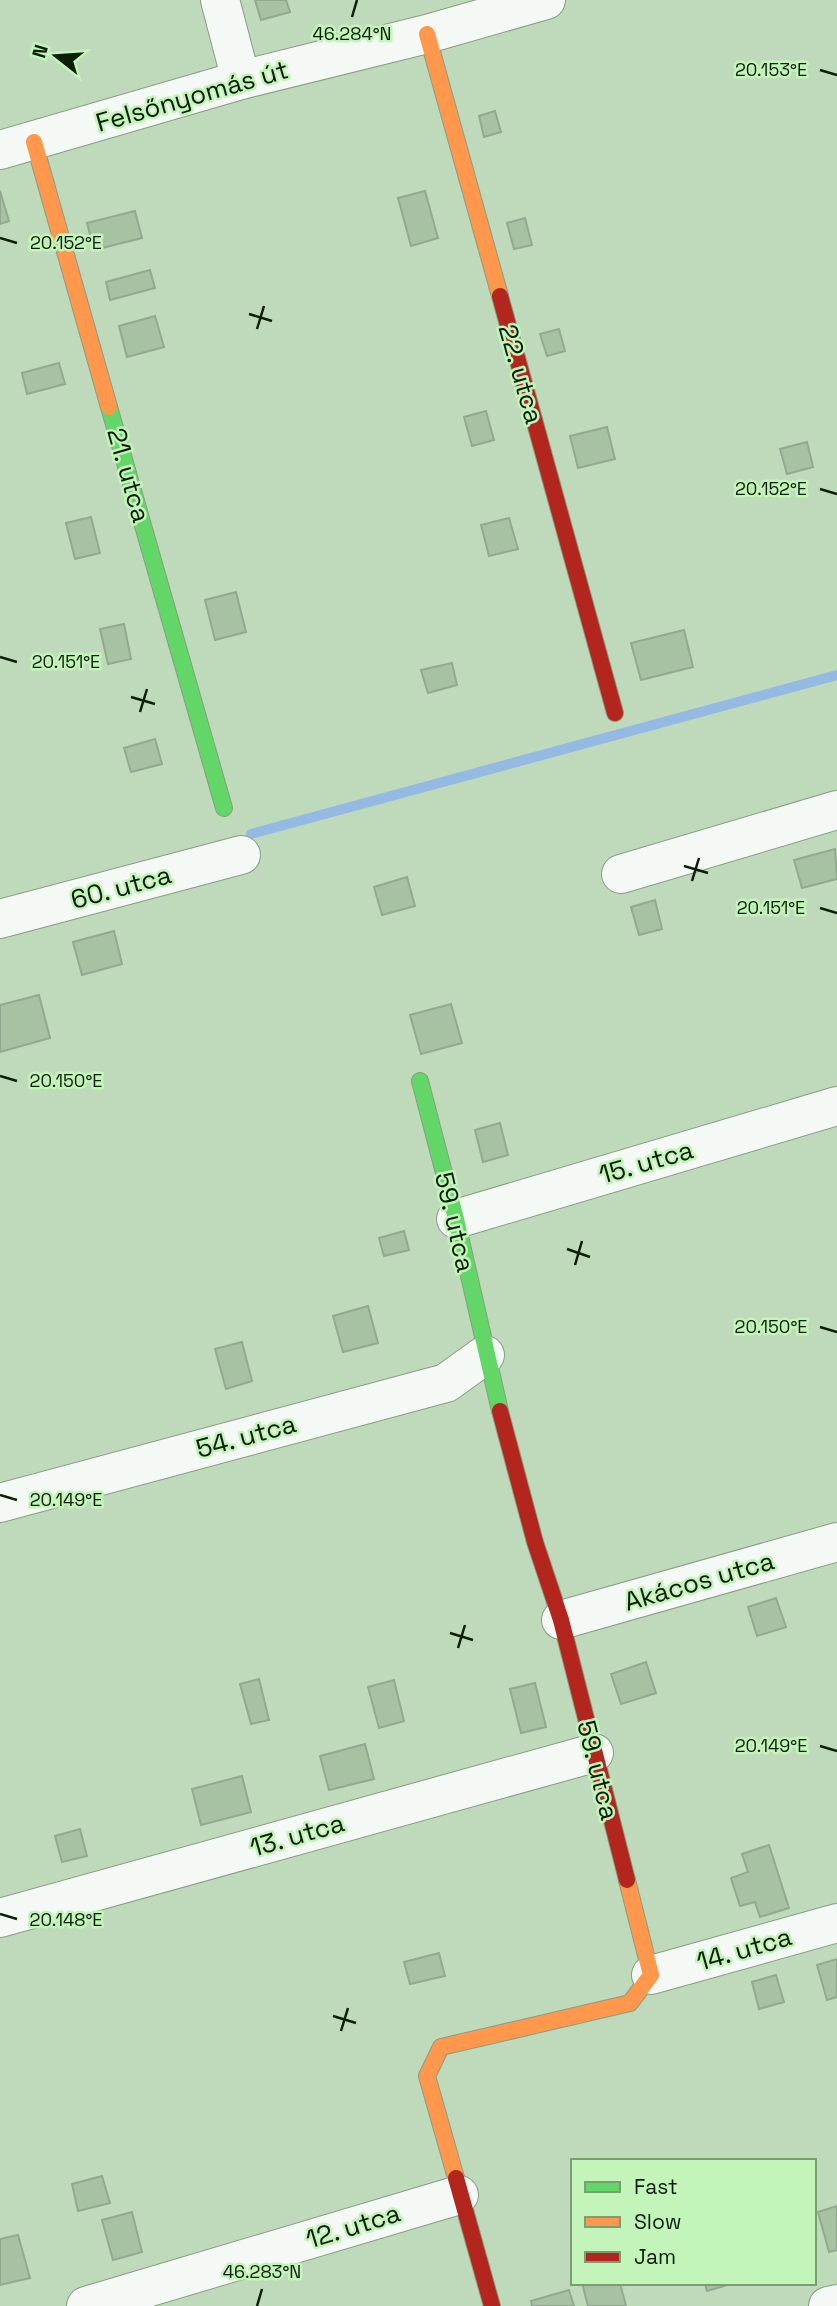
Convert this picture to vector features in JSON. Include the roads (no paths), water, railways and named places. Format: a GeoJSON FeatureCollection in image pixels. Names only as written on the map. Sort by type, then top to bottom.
{"type":"FeatureCollection","features":[{"type":"Feature","properties":{"kind":"street"},"geometry":{"type":"LineString","coordinates":[[220,0],[241,79]]}},
{"type":"Feature","properties":{"kind":"street","name":"Felsőnyomás út"},"geometry":{"type":"LineString","coordinates":[[17,146],[241,79],[427,34],[546,0]]}},
{"type":"Feature","properties":{"kind":"street","name":"22. utca"},"geometry":{"type":"LineString","coordinates":[[427,34],[615,713]]}},
{"type":"Feature","properties":{"kind":"street","name":"21. utca"},"geometry":{"type":"LineString","coordinates":[[17,146],[224,808]]}},
{"type":"Feature","properties":{"kind":"street"},"geometry":{"type":"LineString","coordinates":[[621,874],[837,810]]}},
{"type":"Feature","properties":{"kind":"street","name":"60. utca"},"geometry":{"type":"LineString","coordinates":[[0,919],[241,855]]}},
{"type":"Feature","properties":{"kind":"street","name":"59. utca"},"geometry":{"type":"LineString","coordinates":[[421,1081],[456,1219],[485,1355],[535,1542],[561,1620],[651,1975]]}},
{"type":"Feature","properties":{"kind":"street","name":"15. utca"},"geometry":{"type":"LineString","coordinates":[[456,1219],[837,1106]]}},
{"type":"Feature","properties":{"kind":"street","name":"54. utca"},"geometry":{"type":"LineString","coordinates":[[0,1503],[446,1383],[485,1355]]}},
{"type":"Feature","properties":{"kind":"street","name":"Akácos utca"},"geometry":{"type":"LineString","coordinates":[[561,1620],[837,1542]]}},
{"type":"Feature","properties":{"kind":"street","name":"13. utca"},"geometry":{"type":"LineString","coordinates":[[0,1918],[594,1753]]}},
{"type":"Feature","properties":{"kind":"street","name":"14. utca"},"geometry":{"type":"LineString","coordinates":[[651,1975],[837,1923]]}},
{"type":"Feature","properties":{"kind":"street"},"geometry":{"type":"LineString","coordinates":[[492,2306],[427,2076],[441,2047],[630,2003],[651,1975]]}},
{"type":"Feature","properties":{"kind":"street","name":"12. utca"},"geometry":{"type":"LineString","coordinates":[[86,2306],[459,2195]]}},
{"type":"Feature","properties":{"kind":"street"},"geometry":{"type":"LineString","coordinates":[[828,2306],[837,2304]]}},
{"type":"Feature","properties":{"kind":"waterway"},"geometry":{"type":"LineString","coordinates":[[251,834],[837,675]]}}]}
